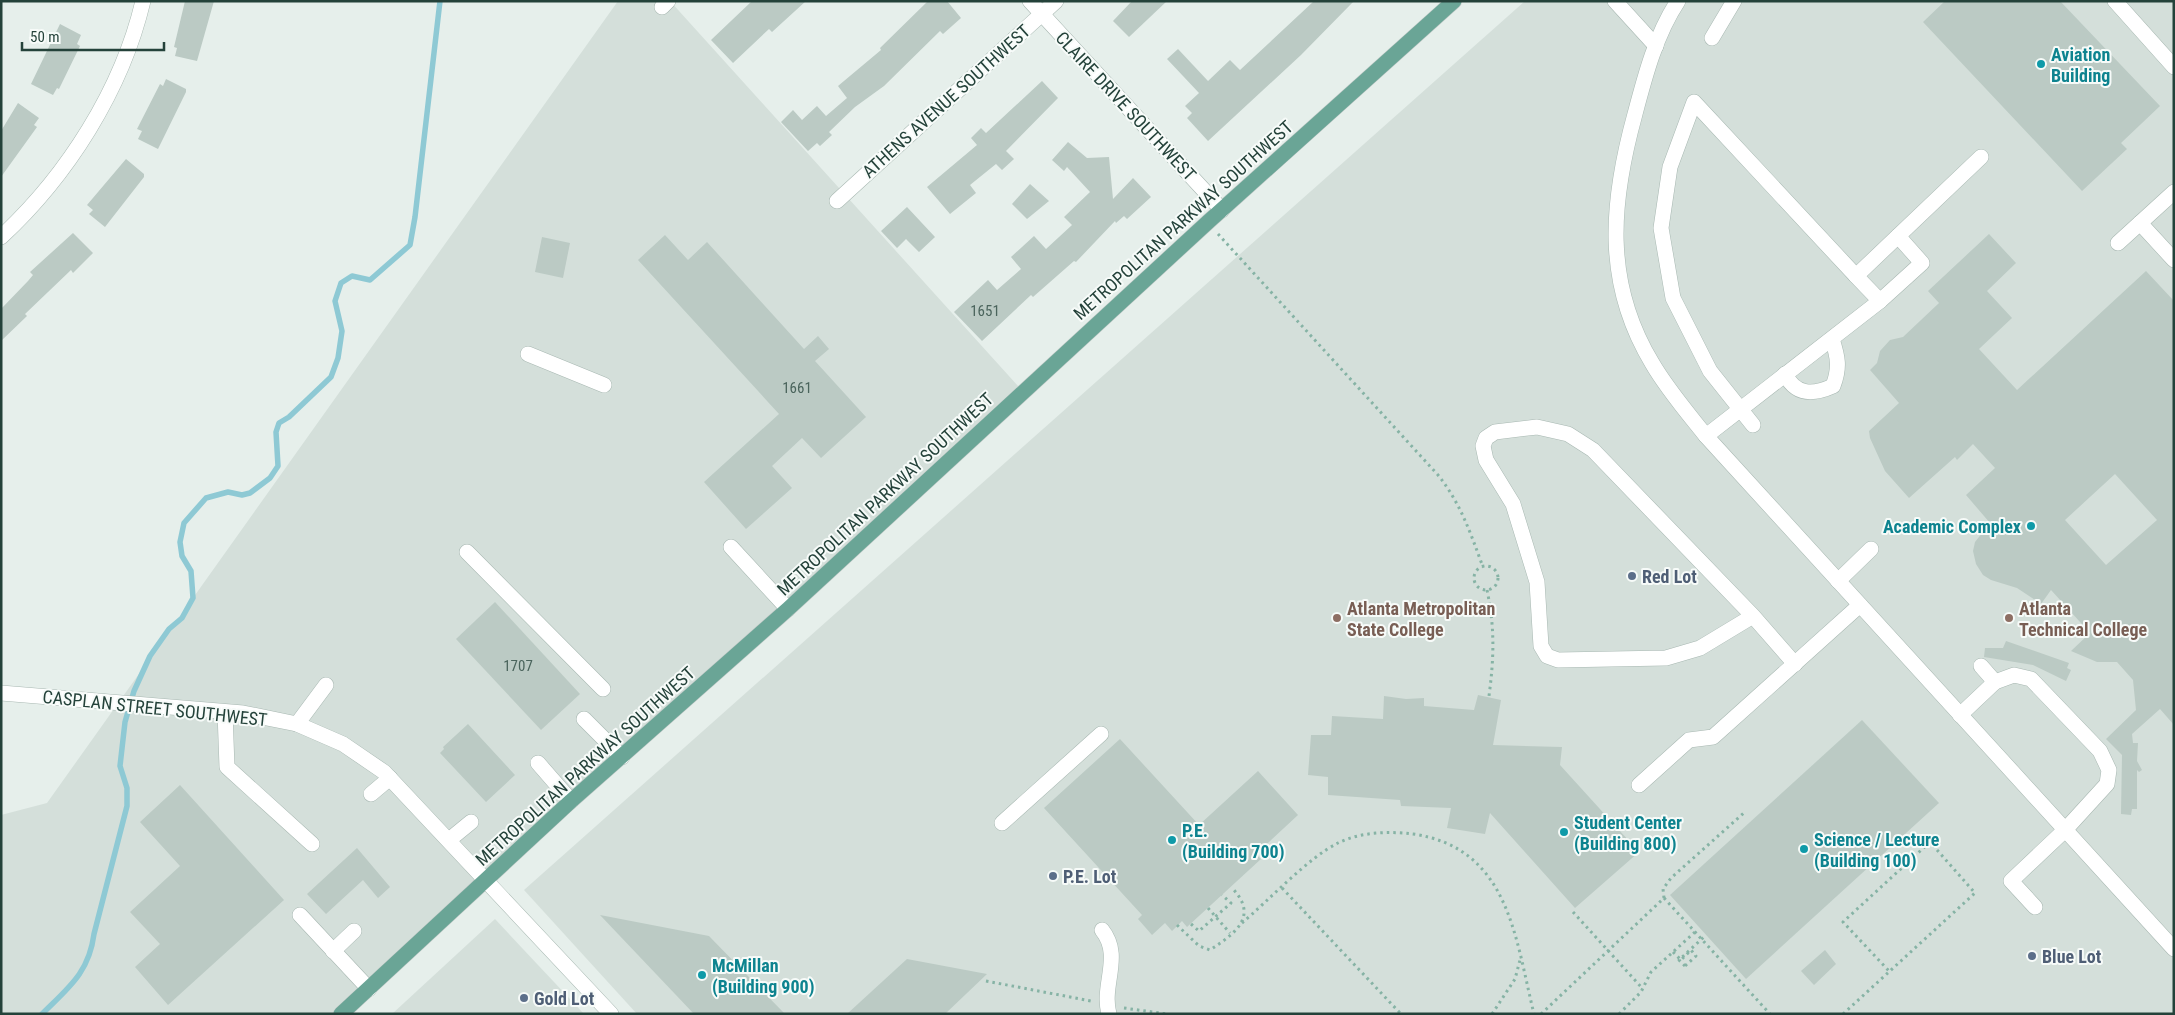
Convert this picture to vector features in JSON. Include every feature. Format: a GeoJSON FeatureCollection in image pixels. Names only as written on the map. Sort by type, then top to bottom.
{"type":"FeatureCollection","features":[{"type":"Feature","properties":{"kind":"main road","name":"METROPOLITAN PARKWAY SOUTHWEST"},"geometry":{"type":"LineString","coordinates":[[341,1014],[571,801],[788,609],[1208,222],[1454,1]]}},
{"type":"Feature","properties":{"kind":"street"},"geometry":{"type":"LineString","coordinates":[[1,237],[27,213],[61,171],[95,118],[123,62],[143,1]]}},
{"type":"Feature","properties":{"kind":"street","name":"CLAIRE DRIVE SOUTHWEST"},"geometry":{"type":"LineString","coordinates":[[1030,1],[1222,210]]}},
{"type":"Feature","properties":{"kind":"street","name":"ATHENS AVENUE SOUTHWEST"},"geometry":{"type":"LineString","coordinates":[[837,200],[1056,1]]}},
{"type":"Feature","properties":{"kind":"street"},"geometry":{"type":"LineString","coordinates":[[1615,1],[1656,46]]}},
{"type":"Feature","properties":{"kind":"street"},"geometry":{"type":"LineString","coordinates":[[1712,38],[1734,1]]}},
{"type":"Feature","properties":{"kind":"street"},"geometry":{"type":"LineString","coordinates":[[2115,1],[2174,67]]}},
{"type":"Feature","properties":{"kind":"street"},"geometry":{"type":"LineString","coordinates":[[1673,3],[1656,46],[1640,96],[1619,176],[1615,236],[1618,269],[1625,299],[1635,331],[1651,362],[1672,394],[1706,436],[2174,949]]}},
{"type":"Feature","properties":{"kind":"street"},"geometry":{"type":"LineString","coordinates":[[1754,425],[1710,371],[1673,298],[1661,228],[1670,167],[1694,102],[1880,301]]}},
{"type":"Feature","properties":{"kind":"street"},"geometry":{"type":"LineString","coordinates":[[1856,276],[1981,157]]}},
{"type":"Feature","properties":{"kind":"street"},"geometry":{"type":"LineString","coordinates":[[2118,243],[2174,192]]}},
{"type":"Feature","properties":{"kind":"street"},"geometry":{"type":"LineString","coordinates":[[2140,223],[2174,260]]}},
{"type":"Feature","properties":{"kind":"street"},"geometry":{"type":"LineString","coordinates":[[1706,436],[1880,301],[1922,263],[1898,236]]}},
{"type":"Feature","properties":{"kind":"street"},"geometry":{"type":"LineString","coordinates":[[1785,374],[1790,384],[1805,392],[1818,393],[1833,386],[1838,372],[1838,358],[1832,339]]}},
{"type":"Feature","properties":{"kind":"street"},"geometry":{"type":"LineString","coordinates":[[528,354],[604,385]]}},
{"type":"Feature","properties":{"kind":"street"},"geometry":{"type":"LineString","coordinates":[[1753,616],[1700,648],[1666,658],[1558,660],[1547,656],[1541,646],[1537,582],[1513,504],[1486,460],[1482,446],[1486,438],[1495,432],[1537,427],[1568,434],[1593,450],[1753,616],[1795,664]]}},
{"type":"Feature","properties":{"kind":"street"},"geometry":{"type":"LineString","coordinates":[[731,547],[788,609]]}},
{"type":"Feature","properties":{"kind":"street"},"geometry":{"type":"LineString","coordinates":[[1838,581],[1871,550]]}},
{"type":"Feature","properties":{"kind":"street"},"geometry":{"type":"LineString","coordinates":[[467,552],[603,689]]}},
{"type":"Feature","properties":{"kind":"street"},"geometry":{"type":"LineString","coordinates":[[1639,785],[1689,740],[1713,737],[1860,605]]}},
{"type":"Feature","properties":{"kind":"street"},"geometry":{"type":"LineString","coordinates":[[1980,666],[1995,682]]}},
{"type":"Feature","properties":{"kind":"street"},"geometry":{"type":"LineString","coordinates":[[1960,715],[1995,682],[2014,675],[2031,678],[2100,751],[2109,770],[2108,784],[2065,830],[2010,881],[2035,907]]}},
{"type":"Feature","properties":{"kind":"street"},"geometry":{"type":"LineString","coordinates":[[297,724],[326,685]]}},
{"type":"Feature","properties":{"kind":"street","name":"CASPLAN STREET SOUTHWEST"},"geometry":{"type":"LineString","coordinates":[[1,693],[244,713],[297,724],[342,744],[390,778],[611,1014]]}},
{"type":"Feature","properties":{"kind":"street"},"geometry":{"type":"LineString","coordinates":[[225,712],[227,767],[312,844]]}},
{"type":"Feature","properties":{"kind":"street"},"geometry":{"type":"LineString","coordinates":[[584,720],[622,756]]}},
{"type":"Feature","properties":{"kind":"street"},"geometry":{"type":"LineString","coordinates":[[1002,822],[1101,734]]}},
{"type":"Feature","properties":{"kind":"street"},"geometry":{"type":"LineString","coordinates":[[538,763],[571,801]]}},
{"type":"Feature","properties":{"kind":"street"},"geometry":{"type":"LineString","coordinates":[[371,794],[390,778]]}},
{"type":"Feature","properties":{"kind":"street"},"geometry":{"type":"LineString","coordinates":[[449,840],[471,822]]}},
{"type":"Feature","properties":{"kind":"street"},"geometry":{"type":"LineString","coordinates":[[300,915],[368,989]]}},
{"type":"Feature","properties":{"kind":"street"},"geometry":{"type":"LineString","coordinates":[[1102,930],[1109,938],[1113,959],[1108,1009]]}},
{"type":"Feature","properties":{"kind":"street"},"geometry":{"type":"LineString","coordinates":[[333,951],[354,932]]}},
{"type":"Feature","properties":{"kind":"path"},"geometry":{"type":"LineString","coordinates":[[1208,222],[1438,475],[1454,495],[1464,514],[1483,566]]}},
{"type":"Feature","properties":{"kind":"path"},"geometry":{"type":"LineString","coordinates":[[1483,566],[1491,567],[1498,576],[1494,587],[1487,590],[1480,588],[1475,582],[1476,571],[1483,566]]}},
{"type":"Feature","properties":{"kind":"path"},"geometry":{"type":"LineString","coordinates":[[1487,590],[1493,621],[1494,649],[1490,696]]}},
{"type":"Feature","properties":{"kind":"path"},"geometry":{"type":"LineString","coordinates":[[1746,811],[1671,878],[1664,889],[1664,898],[1770,1014]]}},
{"type":"Feature","properties":{"kind":"path"},"geometry":{"type":"LineString","coordinates":[[1177,925],[1199,946],[1210,950],[1242,924],[1318,855],[1338,843],[1365,835],[1395,832],[1423,836],[1445,843],[1470,857],[1491,878],[1505,902],[1534,1014]]}},
{"type":"Feature","properties":{"kind":"path"},"geometry":{"type":"LineString","coordinates":[[1843,1014],[1976,893],[1930,842],[1843,922],[1889,972]]}},
{"type":"Feature","properties":{"kind":"path"},"geometry":{"type":"LineString","coordinates":[[1232,888],[1243,902],[1246,914],[1242,924]]}},
{"type":"Feature","properties":{"kind":"path"},"geometry":{"type":"LineString","coordinates":[[1282,888],[1401,1014]]}},
{"type":"Feature","properties":{"kind":"path"},"geometry":{"type":"LineString","coordinates":[[1191,924],[1199,931],[1231,903],[1222,895]]}},
{"type":"Feature","properties":{"kind":"path"},"geometry":{"type":"LineString","coordinates":[[1540,1014],[1664,898]]}},
{"type":"Feature","properties":{"kind":"path"},"geometry":{"type":"LineString","coordinates":[[1208,908],[1230,934]]}},
{"type":"Feature","properties":{"kind":"path"},"geometry":{"type":"LineString","coordinates":[[1573,912],[1643,989]]}},
{"type":"Feature","properties":{"kind":"path"},"geometry":{"type":"LineString","coordinates":[[1618,1014],[1643,989],[1651,972],[1695,932]]}},
{"type":"Feature","properties":{"kind":"path"},"geometry":{"type":"LineString","coordinates":[[1673,952],[1677,956],[1680,960],[1691,950],[1696,956],[1685,966],[1679,960],[1686,954],[1706,935]]}},
{"type":"Feature","properties":{"kind":"path"},"geometry":{"type":"LineString","coordinates":[[1492,1014],[1515,979],[1520,958]]}},
{"type":"Feature","properties":{"kind":"path"},"geometry":{"type":"LineString","coordinates":[[986,982],[1108,1009],[1167,1014]]}},
{"type":"Feature","properties":{"kind":"shaded area"},"geometry":{"type":"Polygon","coordinates":[[[618,1],[670,1],[1027,396],[342,1014],[1,1014],[1,815],[47,803],[618,1]]]}},
{"type":"Feature","properties":{"kind":"shaded area","name":"Atlanta Metropolitan State College"},"geometry":{"type":"Polygon","coordinates":[[[1525,1],[2174,1],[2174,1014],[637,1014],[524,890],[1525,1]]]}},
{"type":"Feature","properties":{"kind":"shaded area"},"geometry":{"type":"Polygon","coordinates":[[[495,919],[584,1014],[392,1014],[495,919]]]}},
{"type":"Feature","properties":{"kind":"building"},"geometry":{"type":"Polygon","coordinates":[[[185,1],[214,1],[197,61],[175,56],[177,48],[174,47],[185,1]]]}},
{"type":"Feature","properties":{"kind":"building"},"geometry":{"type":"Polygon","coordinates":[[[752,1],[806,1],[772,32],[769,29],[733,63],[711,40],[752,1]]]}},
{"type":"Feature","properties":{"kind":"building"},"geometry":{"type":"Polygon","coordinates":[[[928,1],[947,1],[961,18],[943,34],[940,31],[884,86],[855,107],[829,132],[832,135],[820,146],[817,143],[808,151],[781,122],[793,110],[802,120],[817,106],[826,116],[847,98],[838,86],[881,50],[880,48],[928,1]]]}},
{"type":"Feature","properties":{"kind":"building"},"geometry":{"type":"Polygon","coordinates":[[[1132,1],[1167,1],[1129,37],[1113,21],[1132,1]]]}},
{"type":"Feature","properties":{"kind":"building"},"geometry":{"type":"Polygon","coordinates":[[[1314,1],[1354,1],[1301,55],[1208,141],[1187,118],[1192,113],[1185,106],[1199,93],[1167,59],[1178,49],[1208,81],[1230,60],[1240,70],[1314,1]]]}},
{"type":"Feature","properties":{"kind":"building","name":"Aviation Building"},"geometry":{"type":"Polygon","coordinates":[[[1945,1],[2060,1],[2160,106],[2121,143],[2127,149],[2082,191],[1923,22],[1945,1]]]}},
{"type":"Feature","properties":{"kind":"building"},"geometry":{"type":"Polygon","coordinates":[[[60,24],[81,35],[77,44],[80,46],[59,89],[57,88],[53,95],[31,84],[60,24]]]}},
{"type":"Feature","properties":{"kind":"building"},"geometry":{"type":"Polygon","coordinates":[[[166,79],[186,89],[186,92],[158,149],[138,139],[142,131],[137,129],[160,84],[163,86],[166,79]]]}},
{"type":"Feature","properties":{"kind":"building"},"geometry":{"type":"Polygon","coordinates":[[[1042,81],[1058,98],[1006,151],[1014,159],[1002,170],[996,164],[970,185],[976,193],[950,214],[927,187],[977,145],[971,138],[981,128],[986,133],[1042,81]]]}},
{"type":"Feature","properties":{"kind":"building"},"geometry":{"type":"Polygon","coordinates":[[[18,103],[39,118],[34,125],[37,127],[1,177],[1,131],[18,103]]]}},
{"type":"Feature","properties":{"kind":"building"},"geometry":{"type":"Polygon","coordinates":[[[1068,142],[1087,158],[1109,157],[1113,199],[1133,178],[1151,197],[1127,219],[1124,216],[1116,223],[1115,221],[1076,262],[1074,261],[1033,297],[1031,295],[982,341],[954,312],[988,280],[997,290],[1021,269],[1011,257],[1034,236],[1046,249],[1072,225],[1064,217],[1090,192],[1067,167],[1064,171],[1052,160],[1068,142]]]}},
{"type":"Feature","properties":{"kind":"building"},"geometry":{"type":"Polygon","coordinates":[[[126,159],[144,174],[144,177],[105,227],[89,214],[93,210],[87,205],[126,159]]]}},
{"type":"Feature","properties":{"kind":"building"},"geometry":{"type":"Polygon","coordinates":[[[1030,184],[1049,201],[1027,219],[1012,204],[1030,184]]]}},
{"type":"Feature","properties":{"kind":"building"},"geometry":{"type":"Polygon","coordinates":[[[907,207],[935,237],[919,252],[906,239],[897,248],[881,231],[907,207]]]}},
{"type":"Feature","properties":{"kind":"building"},"geometry":{"type":"Polygon","coordinates":[[[73,233],[93,253],[73,273],[71,270],[25,314],[27,316],[1,341],[1,309],[33,275],[30,272],[73,233]]]}},
{"type":"Feature","properties":{"kind":"building","name":"Academic Complex"},"geometry":{"type":"Polygon","coordinates":[[[1989,234],[2016,263],[1987,291],[2012,318],[1979,349],[2017,390],[2146,271],[2174,301],[2174,725],[2160,709],[2132,734],[2133,743],[2138,743],[2137,761],[2142,770],[2139,772],[2137,770],[2137,809],[2132,809],[2131,815],[2121,814],[2122,755],[2106,739],[2136,710],[2133,680],[2117,662],[2097,662],[2071,651],[2090,633],[2051,590],[2041,604],[2017,588],[1991,580],[1983,575],[1976,564],[1973,551],[1975,542],[1990,523],[1966,495],[1995,468],[1973,444],[1957,460],[1955,457],[1909,498],[1885,471],[1870,438],[1869,431],[1899,403],[1870,370],[1877,363],[1880,351],[1890,340],[1903,337],[1939,303],[1928,291],[1989,234]],[[2115,474],[2065,520],[2106,565],[2157,520],[2115,474]]]}},
{"type":"Feature","properties":{"kind":"building"},"geometry":{"type":"Polygon","coordinates":[[[665,235],[688,260],[707,242],[804,349],[818,336],[829,349],[815,361],[866,417],[821,458],[802,438],[772,466],[792,488],[746,529],[704,482],[779,414],[638,260],[665,235]]]}},
{"type":"Feature","properties":{"kind":"building"},"geometry":{"type":"Polygon","coordinates":[[[542,237],[570,243],[563,278],[535,272],[542,237]]]}},
{"type":"Feature","properties":{"kind":"building"},"geometry":{"type":"Polygon","coordinates":[[[495,602],[580,694],[541,730],[456,639],[495,602]]]}},
{"type":"Feature","properties":{"kind":"building"},"geometry":{"type":"Polygon","coordinates":[[[2006,641],[2069,663],[2067,668],[2071,670],[2066,681],[2033,665],[1984,657],[1985,648],[2003,648],[2006,641]]]}},
{"type":"Feature","properties":{"kind":"building"},"geometry":{"type":"Polygon","coordinates":[[[1478,695],[1501,700],[1493,745],[1562,747],[1560,765],[1639,852],[1575,908],[1490,813],[1485,834],[1447,828],[1451,808],[1401,806],[1400,800],[1328,795],[1328,777],[1308,775],[1311,735],[1331,735],[1332,716],[1383,719],[1384,696],[1406,699],[1424,698],[1424,706],[1474,710],[1478,695]]]}},
{"type":"Feature","properties":{"kind":"building","name":"Science / Lecture (Building 100)"},"geometry":{"type":"Polygon","coordinates":[[[1862,720],[1939,803],[1746,979],[1670,895],[1862,720]]]}},
{"type":"Feature","properties":{"kind":"building"},"geometry":{"type":"Polygon","coordinates":[[[468,724],[515,775],[486,802],[440,753],[444,749],[443,747],[468,724]]]}},
{"type":"Feature","properties":{"kind":"building","name":"P.E. (Building 700)"},"geometry":{"type":"Polygon","coordinates":[[[1120,739],[1199,825],[1258,771],[1298,815],[1256,854],[1261,859],[1187,927],[1182,921],[1172,931],[1165,923],[1152,935],[1138,919],[1142,915],[1044,808],[1120,739]]]}},
{"type":"Feature","properties":{"kind":"building"},"geometry":{"type":"Polygon","coordinates":[[[180,785],[284,900],[168,1005],[135,967],[160,944],[130,912],[180,866],[140,822],[180,785]]]}},
{"type":"Feature","properties":{"kind":"building"},"geometry":{"type":"Polygon","coordinates":[[[357,848],[390,887],[378,898],[363,880],[326,914],[307,894],[357,848]]]}},
{"type":"Feature","properties":{"kind":"building","name":"McMillan (Building 900)"},"geometry":{"type":"Polygon","coordinates":[[[600,915],[709,936],[785,1014],[694,1014],[600,915]]]}},
{"type":"Feature","properties":{"kind":"building"},"geometry":{"type":"Polygon","coordinates":[[[1825,950],[1836,964],[1814,985],[1801,971],[1825,950]]]}},
{"type":"Feature","properties":{"kind":"building","name":"McMillan (Building 900)"},"geometry":{"type":"Polygon","coordinates":[[[907,959],[987,974],[945,1014],[847,1014],[907,959]]]}},
{"type":"Feature","properties":{"kind":"waterway"},"geometry":{"type":"LineString","coordinates":[[42,1014],[76,979],[91,948],[127,806],[127,788],[120,766],[125,722],[134,691],[150,656],[169,629],[182,618],[193,598],[191,571],[182,556],[180,542],[184,523],[206,498],[228,492],[242,495],[250,493],[270,478],[278,466],[276,432],[279,423],[289,417],[331,377],[338,358],[342,331],[335,301],[341,283],[352,276],[370,280],[410,245],[415,217],[440,1]]}},
{"type":"Feature","properties":{"kind":"place","name":"Aviation Building"},"geometry":{"type":"Point","coordinates":[2041,64]}},
{"type":"Feature","properties":{"kind":"place","name":"Academic Complex"},"geometry":{"type":"Point","coordinates":[2031,526]}},
{"type":"Feature","properties":{"kind":"place","name":"Red Lot"},"geometry":{"type":"Point","coordinates":[1632,576]}},
{"type":"Feature","properties":{"kind":"place","name":"Atlanta Metropolitan State College"},"geometry":{"type":"Point","coordinates":[1337,618]}},
{"type":"Feature","properties":{"kind":"place","name":"Atlanta Technical College"},"geometry":{"type":"Point","coordinates":[2009,618]}},
{"type":"Feature","properties":{"kind":"place","name":"Student Center (Building 800)"},"geometry":{"type":"Point","coordinates":[1564,832]}},
{"type":"Feature","properties":{"kind":"place","name":"P.E. (Building 700)"},"geometry":{"type":"Point","coordinates":[1172,840]}},
{"type":"Feature","properties":{"kind":"place","name":"Science / Lecture (Building 100)"},"geometry":{"type":"Point","coordinates":[1804,849]}},
{"type":"Feature","properties":{"kind":"place","name":"P.E. Lot"},"geometry":{"type":"Point","coordinates":[1053,876]}},
{"type":"Feature","properties":{"kind":"place","name":"Blue Lot"},"geometry":{"type":"Point","coordinates":[2032,956]}},
{"type":"Feature","properties":{"kind":"place","name":"McMillan (Building 900)"},"geometry":{"type":"Point","coordinates":[702,975]}},
{"type":"Feature","properties":{"kind":"place","name":"Gold Lot"},"geometry":{"type":"Point","coordinates":[524,998]}}]}
